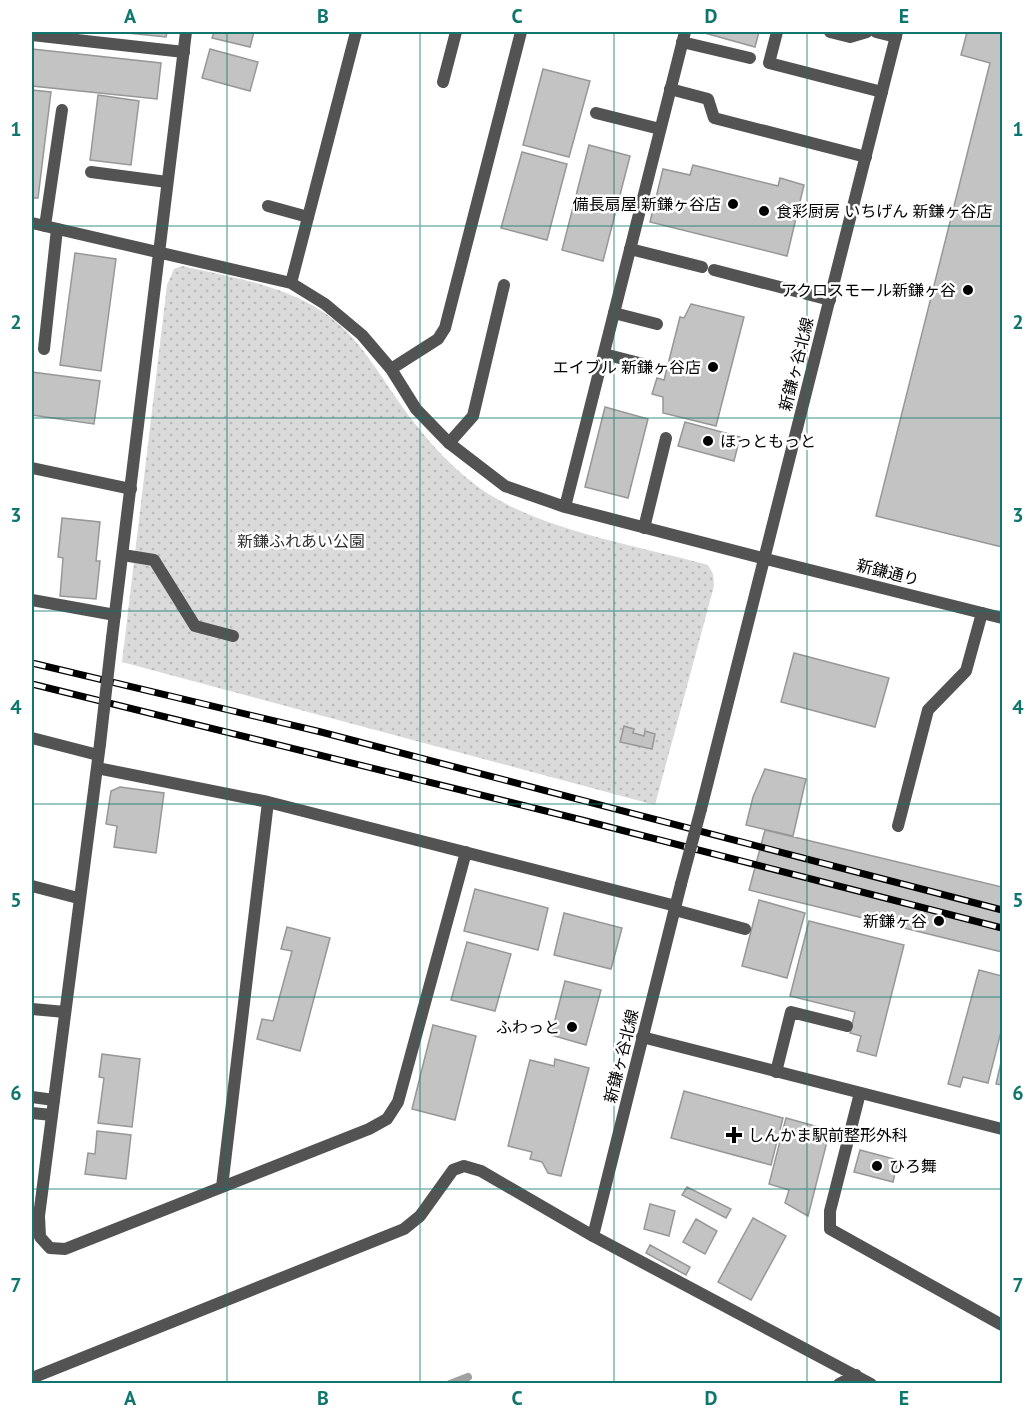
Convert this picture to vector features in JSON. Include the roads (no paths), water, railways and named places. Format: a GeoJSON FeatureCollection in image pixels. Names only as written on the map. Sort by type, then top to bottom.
{"type":"FeatureCollection","features":[{"type":"Feature","properties":{"kind":"street"},"geometry":{"type":"LineString","coordinates":[[186,32],[98,756],[52,1115],[35,1215],[40,1237],[50,1248],[65,1249],[387,1119],[398,1102],[466,852]]}},
{"type":"Feature","properties":{"kind":"street"},"geometry":{"type":"LineString","coordinates":[[291,284],[356,32]]}},
{"type":"Feature","properties":{"kind":"street"},"geometry":{"type":"LineString","coordinates":[[443,82],[456,32]]}},
{"type":"Feature","properties":{"kind":"street"},"geometry":{"type":"LineString","coordinates":[[391,369],[438,339],[445,328],[521,32]]}},
{"type":"Feature","properties":{"kind":"street"},"geometry":{"type":"LineString","coordinates":[[777,32],[769,63],[882,92]]}},
{"type":"Feature","properties":{"kind":"street"},"geometry":{"type":"LineString","coordinates":[[830,32],[850,37],[867,32]]}},
{"type":"Feature","properties":{"kind":"street"},"geometry":{"type":"LineString","coordinates":[[876,32],[897,34]]}},
{"type":"Feature","properties":{"kind":"street","name":"新鎌ヶ谷北線"},"geometry":{"type":"LineString","coordinates":[[593,1236],[897,34]]}},
{"type":"Feature","properties":{"kind":"street"},"geometry":{"type":"LineString","coordinates":[[32,35],[184,52]]}},
{"type":"Feature","properties":{"kind":"street"},"geometry":{"type":"LineString","coordinates":[[565,507],[683,37],[750,58]]}},
{"type":"Feature","properties":{"kind":"street"},"geometry":{"type":"LineString","coordinates":[[670,89],[708,99],[714,118],[866,157]]}},
{"type":"Feature","properties":{"kind":"street"},"geometry":{"type":"LineString","coordinates":[[45,226],[62,110]]}},
{"type":"Feature","properties":{"kind":"street"},"geometry":{"type":"LineString","coordinates":[[596,113],[660,129]]}},
{"type":"Feature","properties":{"kind":"street"},"geometry":{"type":"LineString","coordinates":[[91,172],[167,182]]}},
{"type":"Feature","properties":{"kind":"street"},"geometry":{"type":"LineString","coordinates":[[268,206],[308,217]]}},
{"type":"Feature","properties":{"kind":"street","name":"新鎌通り"},"geometry":{"type":"LineString","coordinates":[[32,223],[291,284],[325,304],[362,335],[391,369],[416,409],[449,443],[505,486],[565,507],[644,528],[1002,618]]}},
{"type":"Feature","properties":{"kind":"street"},"geometry":{"type":"LineString","coordinates":[[44,349],[57,229]]}},
{"type":"Feature","properties":{"kind":"street"},"geometry":{"type":"LineString","coordinates":[[630,249],[830,300]]}},
{"type":"Feature","properties":{"kind":"street"},"geometry":{"type":"LineString","coordinates":[[449,443],[473,416],[504,285]]}},
{"type":"Feature","properties":{"kind":"street"},"geometry":{"type":"LineString","coordinates":[[614,313],[657,324]]}},
{"type":"Feature","properties":{"kind":"street"},"geometry":{"type":"LineString","coordinates":[[603,354],[647,365]]}},
{"type":"Feature","properties":{"kind":"street"},"geometry":{"type":"LineString","coordinates":[[644,528],[666,438]]}},
{"type":"Feature","properties":{"kind":"street"},"geometry":{"type":"LineString","coordinates":[[32,468],[131,489]]}},
{"type":"Feature","properties":{"kind":"street"},"geometry":{"type":"LineString","coordinates":[[123,555],[154,560],[195,626],[234,636]]}},
{"type":"Feature","properties":{"kind":"street"},"geometry":{"type":"LineString","coordinates":[[32,600],[115,615]]}},
{"type":"Feature","properties":{"kind":"street"},"geometry":{"type":"LineString","coordinates":[[898,826],[928,710],[966,671],[982,613]]}},
{"type":"Feature","properties":{"kind":"street"},"geometry":{"type":"LineString","coordinates":[[32,738],[268,802],[466,852],[746,929]]}},
{"type":"Feature","properties":{"kind":"street"},"geometry":{"type":"LineString","coordinates":[[222,1187],[268,802]]}},
{"type":"Feature","properties":{"kind":"street"},"geometry":{"type":"LineString","coordinates":[[32,886],[78,898]]}},
{"type":"Feature","properties":{"kind":"street"},"geometry":{"type":"LineString","coordinates":[[32,1008],[65,1012]]}},
{"type":"Feature","properties":{"kind":"street"},"geometry":{"type":"LineString","coordinates":[[776,1072],[791,1012],[847,1026]]}},
{"type":"Feature","properties":{"kind":"street"},"geometry":{"type":"LineString","coordinates":[[642,1037],[1002,1129]]}},
{"type":"Feature","properties":{"kind":"street"},"geometry":{"type":"LineString","coordinates":[[860,1094],[830,1211],[830,1228],[1002,1325]]}},
{"type":"Feature","properties":{"kind":"street"},"geometry":{"type":"LineString","coordinates":[[32,1097],[54,1100]]}},
{"type":"Feature","properties":{"kind":"street"},"geometry":{"type":"LineString","coordinates":[[32,1113],[52,1115]]}},
{"type":"Feature","properties":{"kind":"street"},"geometry":{"type":"LineString","coordinates":[[32,1378],[404,1229],[420,1216],[453,1170],[464,1166],[481,1171],[593,1236],[871,1383]]}},
{"type":"Feature","properties":{"kind":"street"},"geometry":{"type":"LineString","coordinates":[[839,1383],[856,1375]]}},
{"type":"Feature","properties":{"kind":"waterway"},"geometry":{"type":"LineString","coordinates":[[450,1384],[468,1377]]}},
{"type":"Feature","properties":{"kind":"railway"},"geometry":{"type":"LineString","coordinates":[[32,663],[321,732],[1002,910]]}},
{"type":"Feature","properties":{"kind":"railway"},"geometry":{"type":"LineString","coordinates":[[32,684],[582,820],[1002,928]]}},
{"type":"Feature","properties":{"kind":"place","name":"備長扇屋 新鎌ヶ谷店"},"geometry":{"type":"Point","coordinates":[733,204]}},
{"type":"Feature","properties":{"kind":"place","name":"食彩厨房 いちげん 新鎌ヶ谷店"},"geometry":{"type":"Point","coordinates":[764,211]}},
{"type":"Feature","properties":{"kind":"place","name":"アクロスモール新鎌ヶ谷"},"geometry":{"type":"Point","coordinates":[968,290]}},
{"type":"Feature","properties":{"kind":"place","name":"エイブル 新鎌ヶ谷店"},"geometry":{"type":"Point","coordinates":[713,367]}},
{"type":"Feature","properties":{"kind":"place","name":"ほっともっと"},"geometry":{"type":"Point","coordinates":[708,441]}},
{"type":"Feature","properties":{"kind":"place","name":"新鎌ヶ谷"},"geometry":{"type":"Point","coordinates":[939,921]}},
{"type":"Feature","properties":{"kind":"place","name":"ふわっと"},"geometry":{"type":"Point","coordinates":[572,1027]}},
{"type":"Feature","properties":{"kind":"place","name":"しんかま駅前整形外科"},"geometry":{"type":"Point","coordinates":[734,1135]}},
{"type":"Feature","properties":{"kind":"place","name":"ひろ舞"},"geometry":{"type":"Point","coordinates":[877,1166]}},
{"type":"Feature","properties":{"kind":"park label","name":"新鎌ふれあい公園"},"geometry":{"type":"Point","coordinates":[301,541]}}]}
